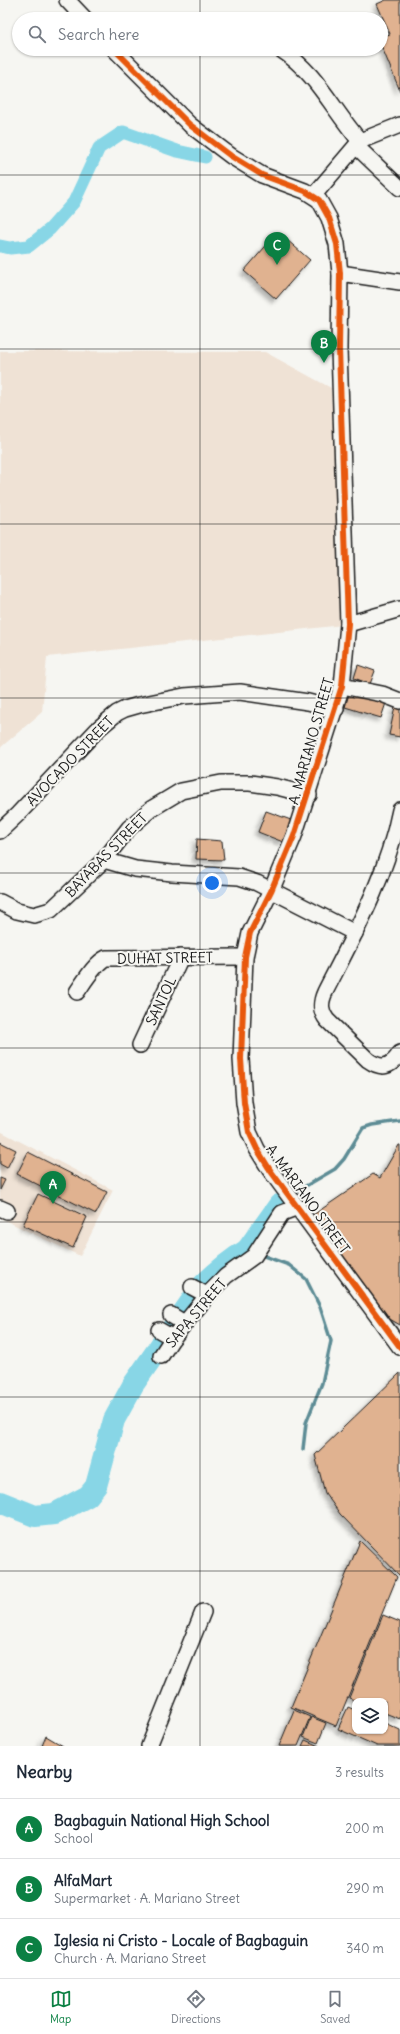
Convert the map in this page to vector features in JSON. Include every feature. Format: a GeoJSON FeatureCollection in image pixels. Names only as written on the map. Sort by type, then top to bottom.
{"type":"FeatureCollection","features":[{"type":"Feature","properties":{"kind":"street"},"geometry":{"type":"LineString","coordinates":[[67,0],[78,12]]}},
{"type":"Feature","properties":{"kind":"street"},"geometry":{"type":"LineString","coordinates":[[121,56],[190,125],[225,152],[262,175],[314,195],[358,143],[400,125]]}},
{"type":"Feature","properties":{"kind":"street"},"geometry":{"type":"LineString","coordinates":[[290,56],[316,80],[358,143],[400,188]]}},
{"type":"Feature","properties":{"kind":"street","name":"A. MARIANO STREET"},"geometry":{"type":"LineString","coordinates":[[314,195],[324,206],[330,218],[337,244],[340,273],[339,349],[348,624],[342,686],[336,709],[309,795],[271,891],[250,934],[245,957],[241,1059],[244,1103],[249,1132],[257,1148],[293,1201],[400,1347]]}},
{"type":"Feature","properties":{"kind":"street"},"geometry":{"type":"LineString","coordinates":[[340,273],[400,282]]}},
{"type":"Feature","properties":{"kind":"street"},"geometry":{"type":"LineString","coordinates":[[348,624],[400,609]]}},
{"type":"Feature","properties":{"kind":"street"},"geometry":{"type":"LineString","coordinates":[[342,686],[382,694],[400,701]]}},
{"type":"Feature","properties":{"kind":"street","name":"AVOCADO STREET"},"geometry":{"type":"LineString","coordinates":[[0,830],[99,728],[117,713],[125,710],[139,705],[184,696],[240,692],[308,702],[336,709]]}},
{"type":"Feature","properties":{"kind":"street","name":"BAYABAS STREET"},"geometry":{"type":"LineString","coordinates":[[0,902],[17,912],[34,915],[52,910],[104,860],[129,828],[151,809],[181,791],[221,783],[250,783],[277,787],[309,795]]}},
{"type":"Feature","properties":{"kind":"street"},"geometry":{"type":"LineString","coordinates":[[400,810],[397,837],[378,884],[325,992],[321,1007],[327,1020],[375,1065],[383,1067],[390,1065],[400,1053]]}},
{"type":"Feature","properties":{"kind":"street"},"geometry":{"type":"LineString","coordinates":[[104,860],[135,869],[239,877],[257,883],[355,933]]}},
{"type":"Feature","properties":{"kind":"street","name":"SANTOL"},"geometry":{"type":"LineString","coordinates":[[140,1045],[181,957]]}},
{"type":"Feature","properties":{"kind":"street","name":"DUHAT STREET"},"geometry":{"type":"LineString","coordinates":[[77,992],[100,961],[106,958],[245,957]]}},
{"type":"Feature","properties":{"kind":"street","name":"SAPA STREET"},"geometry":{"type":"LineString","coordinates":[[162,1356],[166,1334],[200,1292],[254,1256],[282,1213],[293,1201]]}},
{"type":"Feature","properties":{"kind":"street"},"geometry":{"type":"LineString","coordinates":[[150,1746],[203,1612]]}},
{"type":"Feature","properties":{"kind":"shaded area"},"geometry":{"type":"Polygon","coordinates":[[[0,351],[265,352],[331,388],[343,625],[47,657],[42,712],[0,748],[0,351]]]}},
{"type":"Feature","properties":{"kind":"shaded area"},"geometry":{"type":"Polygon","coordinates":[[[0,1131],[113,1190],[80,1256],[0,1218],[0,1131]]]}},
{"type":"Feature","properties":{"kind":"building"},"geometry":{"type":"Polygon","coordinates":[[[386,0],[400,0],[400,91],[386,56],[388,56],[388,35],[390,34],[388,29],[388,12],[380,12],[377,4],[386,0]]]}},
{"type":"Feature","properties":{"kind":"building"},"geometry":{"type":"Polygon","coordinates":[[[278,232],[310,260],[276,299],[244,271],[278,232]]]}},
{"type":"Feature","properties":{"kind":"building"},"geometry":{"type":"Polygon","coordinates":[[[358,665],[375,671],[370,684],[354,678],[358,665]]]}},
{"type":"Feature","properties":{"kind":"building"},"geometry":{"type":"Polygon","coordinates":[[[350,691],[386,703],[381,718],[345,707],[350,691]]]}},
{"type":"Feature","properties":{"kind":"building"},"geometry":{"type":"Polygon","coordinates":[[[395,707],[400,709],[400,737],[389,735],[395,707]]]}},
{"type":"Feature","properties":{"kind":"building"},"geometry":{"type":"Polygon","coordinates":[[[266,811],[291,820],[283,842],[258,832],[266,811]]]}},
{"type":"Feature","properties":{"kind":"building"},"geometry":{"type":"Polygon","coordinates":[[[197,839],[222,841],[224,860],[196,859],[197,839]]]}},
{"type":"Feature","properties":{"kind":"building"},"geometry":{"type":"Polygon","coordinates":[[[0,1142],[16,1150],[7,1168],[0,1164],[0,1142]]]}},
{"type":"Feature","properties":{"kind":"building"},"geometry":{"type":"Polygon","coordinates":[[[399,1145],[400,1325],[388,1318],[313,1215],[373,1174],[380,1178],[399,1145]]]}},
{"type":"Feature","properties":{"kind":"building"},"geometry":{"type":"Polygon","coordinates":[[[28,1152],[107,1192],[96,1214],[17,1174],[28,1152]]]}},
{"type":"Feature","properties":{"kind":"building"},"geometry":{"type":"Polygon","coordinates":[[[0,1178],[5,1180],[0,1190],[0,1178]]]}},
{"type":"Feature","properties":{"kind":"building"},"geometry":{"type":"Polygon","coordinates":[[[38,1194],[87,1217],[73,1248],[23,1225],[38,1194]]]}},
{"type":"Feature","properties":{"kind":"building"},"geometry":{"type":"Polygon","coordinates":[[[400,1373],[400,1576],[340,1514],[325,1493],[315,1455],[400,1373]]]}},
{"type":"Feature","properties":{"kind":"building"},"geometry":{"type":"Polygon","coordinates":[[[360,1541],[397,1577],[336,1726],[291,1707],[360,1541]]]}},
{"type":"Feature","properties":{"kind":"building"},"geometry":{"type":"Polygon","coordinates":[[[383,1615],[400,1622],[400,1719],[388,1714],[388,1698],[349,1698],[383,1615]]]}},
{"type":"Feature","properties":{"kind":"building"},"geometry":{"type":"Polygon","coordinates":[[[348,1707],[352,1709],[352,1734],[388,1734],[388,1724],[400,1730],[400,1746],[377,1746],[338,1729],[348,1707]]]}},
{"type":"Feature","properties":{"kind":"building"},"geometry":{"type":"Polygon","coordinates":[[[294,1710],[310,1717],[298,1746],[279,1746],[294,1710]]]}},
{"type":"Feature","properties":{"kind":"building"},"geometry":{"type":"Polygon","coordinates":[[[311,1717],[326,1723],[318,1743],[303,1737],[311,1717]]]}},
{"type":"Feature","properties":{"kind":"building"},"geometry":{"type":"Polygon","coordinates":[[[46,1736],[63,1746],[42,1746],[46,1736]]]}},
{"type":"Feature","properties":{"kind":"building"},"geometry":{"type":"Polygon","coordinates":[[[305,1740],[319,1746],[302,1746],[305,1740]]]}},
{"type":"Feature","properties":{"kind":"waterway"},"geometry":{"type":"LineString","coordinates":[[0,246],[10,248],[29,246],[50,229],[74,202],[99,148],[123,132],[177,151],[205,157]]}},
{"type":"Feature","properties":{"kind":"waterway"},"geometry":{"type":"LineString","coordinates":[[292,1194],[335,1169],[344,1159],[363,1128],[372,1125],[400,1121]]}},
{"type":"Feature","properties":{"kind":"waterway"},"geometry":{"type":"LineString","coordinates":[[279,1205],[287,1198]]}},
{"type":"Feature","properties":{"kind":"waterway"},"geometry":{"type":"LineString","coordinates":[[247,1250],[279,1205]]}},
{"type":"Feature","properties":{"kind":"waterway"},"geometry":{"type":"LineString","coordinates":[[0,1502],[35,1516],[54,1514],[88,1496],[96,1486],[114,1420],[133,1385],[201,1287],[223,1267],[241,1254],[247,1250],[253,1252]]}},
{"type":"Feature","properties":{"kind":"waterway"},"geometry":{"type":"LineString","coordinates":[[264,1256],[289,1265],[306,1279],[320,1307],[331,1341],[322,1383],[306,1423],[303,1449]]}},
{"type":"Feature","properties":{"kind":"cycle path"},"geometry":{"type":"LineString","coordinates":[[121,56],[190,125],[231,156],[262,175],[305,191],[319,200],[329,218],[337,244],[340,273],[339,349],[348,624],[342,686],[294,836],[271,891],[250,933],[245,957],[241,1059],[244,1103],[249,1132],[257,1149],[270,1170],[400,1347]]}},
{"type":"Feature","properties":{"kind":"place","name":"Iglesia ni Cristo - Locale of Bagbaguin"},"geometry":{"type":"Point","coordinates":[277,265]}},
{"type":"Feature","properties":{"kind":"place","name":"AlfaMart"},"geometry":{"type":"Point","coordinates":[324,363]}},
{"type":"Feature","properties":{"kind":"place","name":"Bagbaguin National High School"},"geometry":{"type":"Point","coordinates":[53,1204]}}]}
